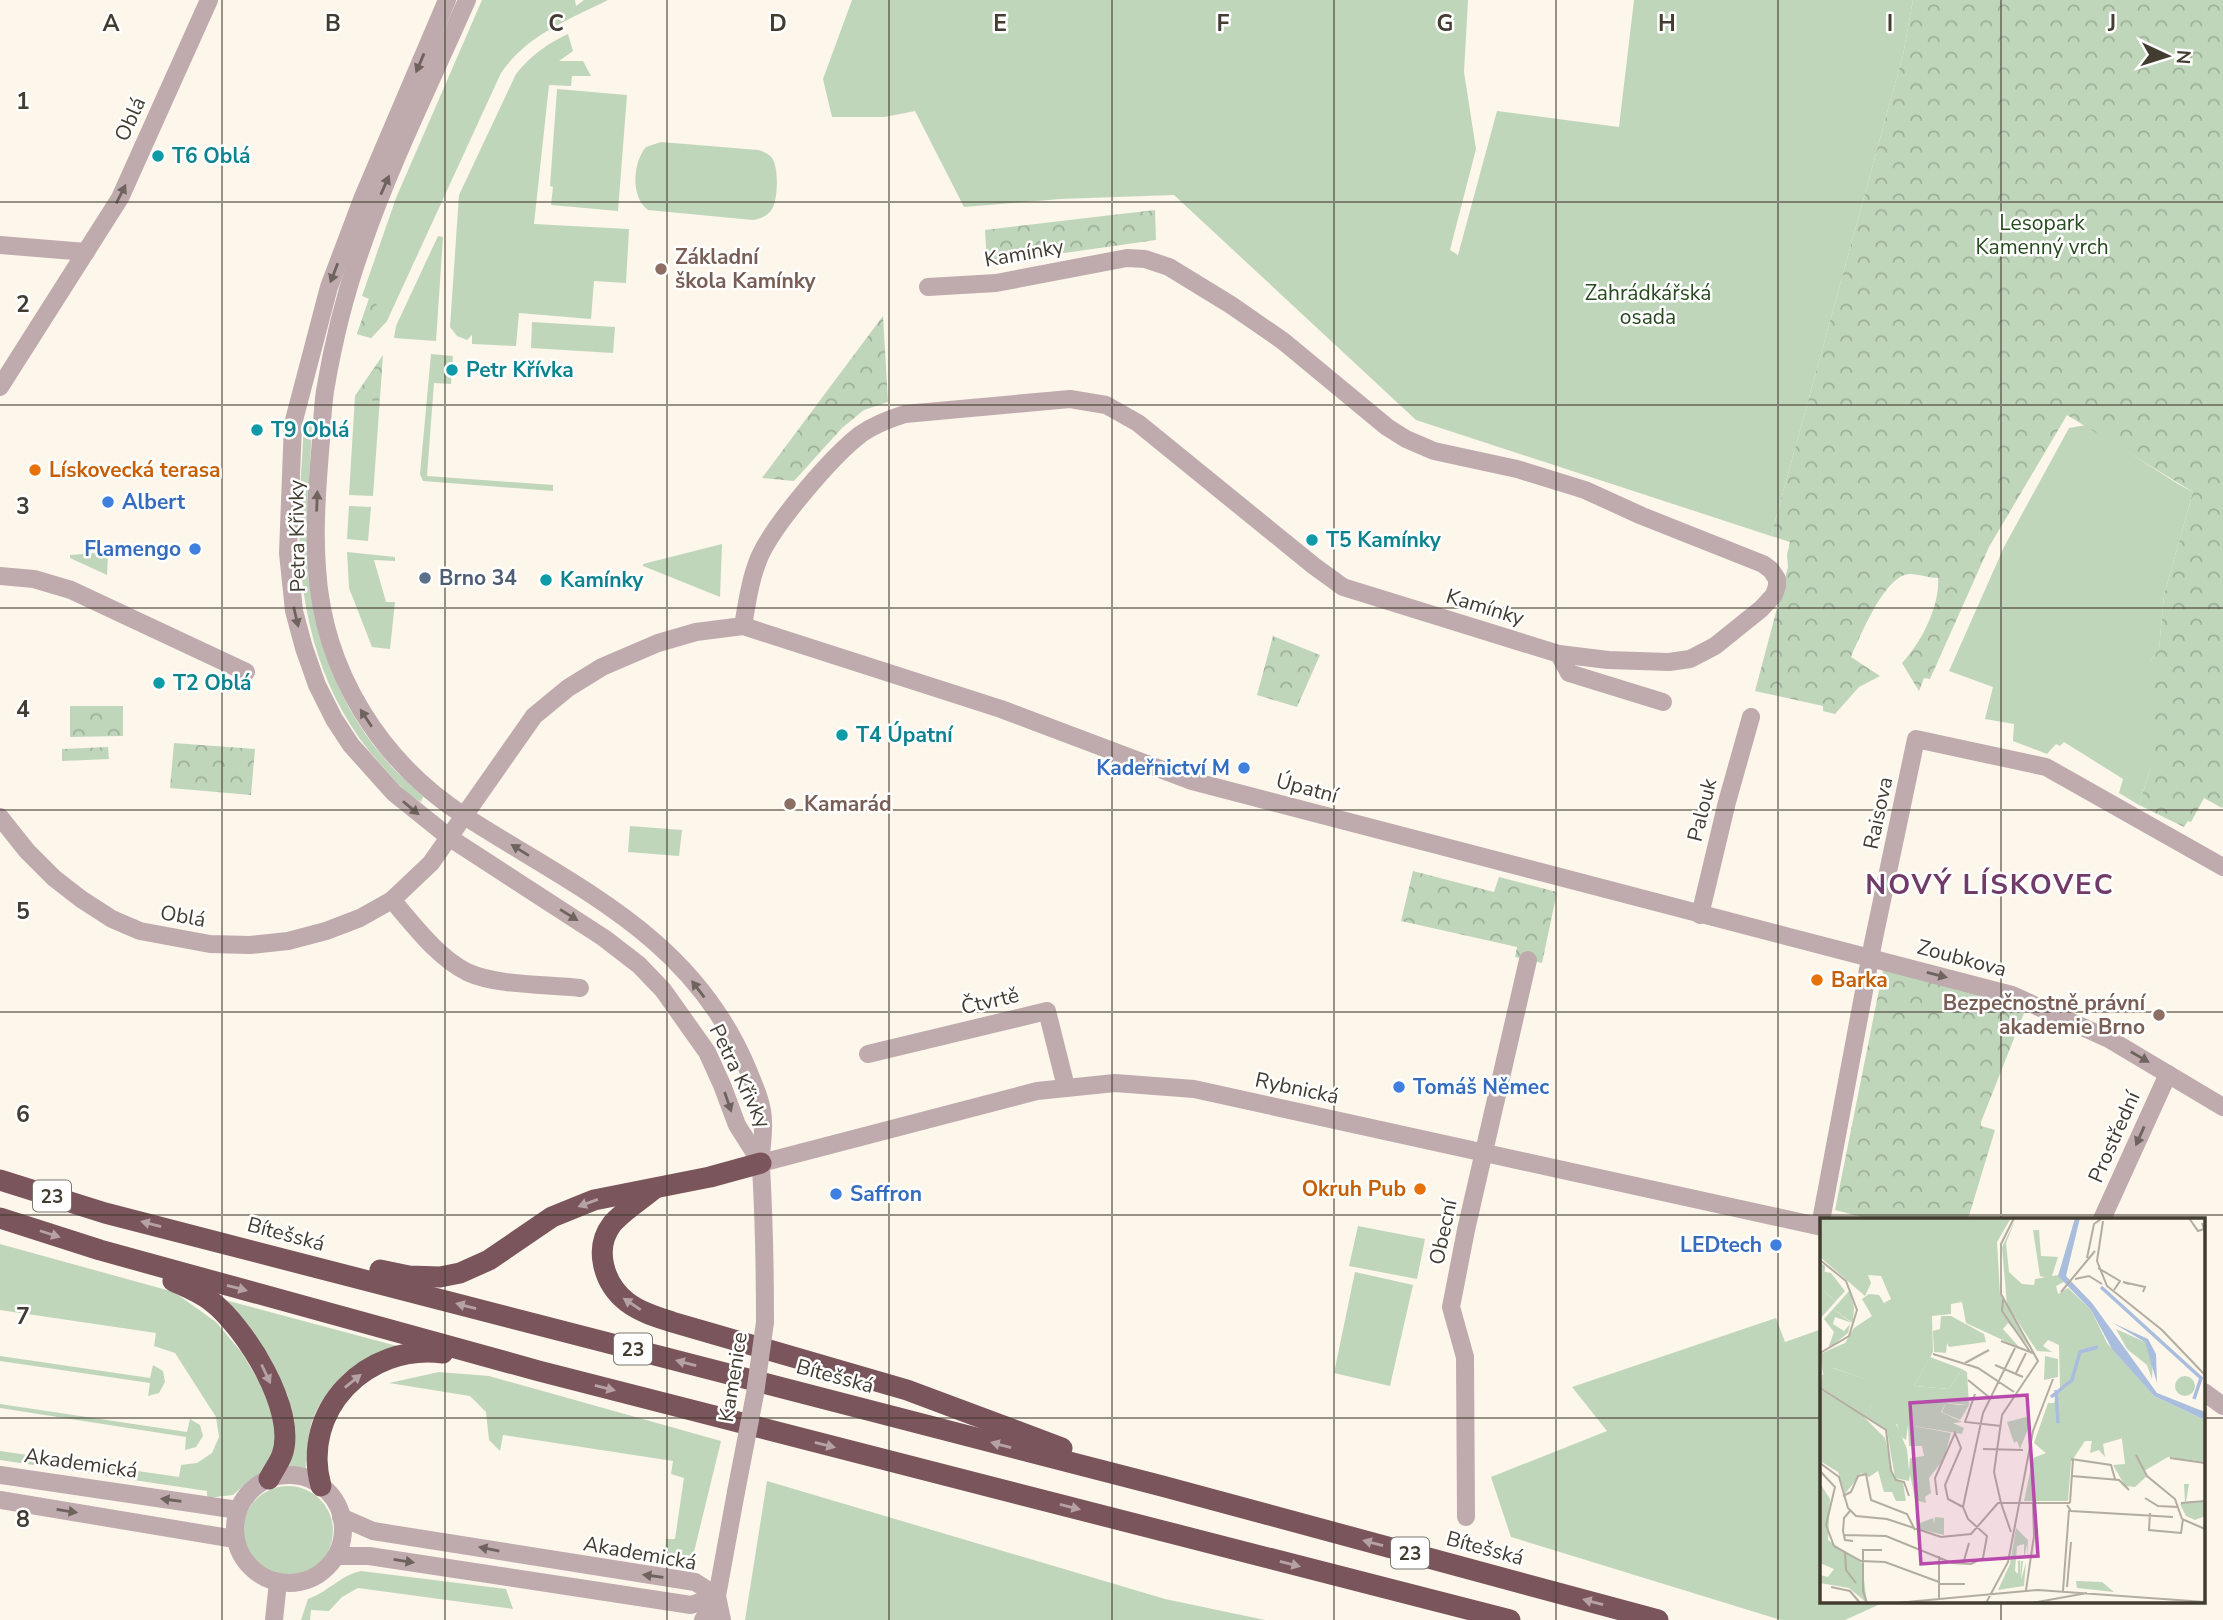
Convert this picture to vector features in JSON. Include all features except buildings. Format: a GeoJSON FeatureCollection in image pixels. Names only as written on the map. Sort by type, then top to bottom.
{"type":"FeatureCollection","features":[{"type":"Feature","properties":{"kind":"highway"},"geometry":{"type":"LineString","coordinates":[[185,1234],[284,1246],[409,1276],[440,1277],[480,1265],[540,1224],[594,1200],[654,1189],[761,1163]]}},
{"type":"Feature","properties":{"kind":"highway","name":"Bítešská"},"geometry":{"type":"LineString","coordinates":[[0,1180],[105,1213],[1162,1486],[1658,1620]]}},
{"type":"Feature","properties":{"kind":"highway"},"geometry":{"type":"LineString","coordinates":[[654,1189],[613,1224],[602,1250],[604,1267],[611,1283],[620,1296],[634,1307],[672,1322],[907,1390],[1162,1486]]}},
{"type":"Feature","properties":{"kind":"highway","name":"23"},"geometry":{"type":"LineString","coordinates":[[0,1218],[100,1250],[539,1371],[1510,1620]]}},
{"type":"Feature","properties":{"kind":"highway"},"geometry":{"type":"LineString","coordinates":[[100,1250],[201,1294],[224,1313],[248,1340],[275,1394],[283,1430],[282,1455],[269,1479]]}},
{"type":"Feature","properties":{"kind":"highway"},"geometry":{"type":"LineString","coordinates":[[321,1486],[316,1469],[316,1445],[326,1413],[349,1383],[381,1363],[399,1355],[425,1351],[539,1371]]}},
{"type":"Feature","properties":{"kind":"street","name":"Oblá"},"geometry":{"type":"LineString","coordinates":[[0,387],[120,198],[209,0]]}},
{"type":"Feature","properties":{"kind":"street","name":"Petra Křivky"},"geometry":{"type":"LineString","coordinates":[[447,0],[363,197],[329,287],[293,424],[288,553],[294,611],[317,685],[334,719],[372,771],[450,838],[604,937],[652,977],[703,1045],[737,1125],[761,1163]]}},
{"type":"Feature","properties":{"kind":"street","name":"Petra Křivky"},"geometry":{"type":"LineString","coordinates":[[467,0],[378,201],[346,296],[325,391],[316,529],[321,605],[331,644],[359,707],[381,741],[407,771],[465,817],[630,920],[683,969],[732,1037],[749,1073],[764,1117],[761,1163]]}},
{"type":"Feature","properties":{"kind":"street"},"geometry":{"type":"LineString","coordinates":[[0,245],[86,252]]}},
{"type":"Feature","properties":{"kind":"street","name":"Kamínky"},"geometry":{"type":"LineString","coordinates":[[743,626],[752,575],[760,555],[797,502],[845,448],[862,434],[881,422],[905,414],[1070,399],[1106,405],[1138,423],[1343,587],[1559,654],[1643,663],[1690,659],[1716,646],[1761,609],[1774,594],[1777,579],[1771,570],[1746,556],[1642,516],[1585,490],[1517,469],[1434,451],[1406,439],[1387,427],[1283,341],[1169,267],[1144,259],[1127,258],[996,283],[928,287]]}},
{"type":"Feature","properties":{"kind":"street"},"geometry":{"type":"LineString","coordinates":[[0,576],[34,579],[71,590],[246,672]]}},
{"type":"Feature","properties":{"kind":"street"},"geometry":{"type":"LineString","coordinates":[[465,817],[534,716],[568,688],[602,667],[658,643],[696,632],[743,626]]}},
{"type":"Feature","properties":{"kind":"street","name":"Úpatní"},"geometry":{"type":"LineString","coordinates":[[743,626],[1001,709],[1192,781],[1871,958]]}},
{"type":"Feature","properties":{"kind":"street"},"geometry":{"type":"LineString","coordinates":[[1559,654],[1569,673],[1663,702]]}},
{"type":"Feature","properties":{"kind":"street","name":"Palouk"},"geometry":{"type":"LineString","coordinates":[[1700,915],[1751,717]]}},
{"type":"Feature","properties":{"kind":"street","name":"Raisova"},"geometry":{"type":"LineString","coordinates":[[1822,1218],[1871,958],[1916,739],[2046,767],[2223,867]]}},
{"type":"Feature","properties":{"kind":"street","name":"Oblá"},"geometry":{"type":"LineString","coordinates":[[0,817],[27,851],[54,877],[81,900],[112,919],[140,931],[166,937],[210,944],[250,946],[288,941],[348,922],[392,900],[431,863],[465,817]]}},
{"type":"Feature","properties":{"kind":"street"},"geometry":{"type":"LineString","coordinates":[[392,900],[438,950],[466,971],[501,980],[580,988]]}},
{"type":"Feature","properties":{"kind":"street","name":"Zoubkova"},"geometry":{"type":"LineString","coordinates":[[1871,958],[2012,995],[2109,1039],[2223,1107]]}},
{"type":"Feature","properties":{"kind":"street","name":"Obecní"},"geometry":{"type":"LineString","coordinates":[[1466,1517],[1465,1357],[1451,1307],[1528,960]]}},
{"type":"Feature","properties":{"kind":"street","name":"Čtvrtě"},"geometry":{"type":"LineString","coordinates":[[868,1054],[1047,1011],[1066,1087]]}},
{"type":"Feature","properties":{"kind":"street","name":"Prostřední"},"geometry":{"type":"LineString","coordinates":[[2102,1218],[2168,1073]]}},
{"type":"Feature","properties":{"kind":"street","name":"Rybnická"},"geometry":{"type":"LineString","coordinates":[[761,1163],[1037,1091],[1115,1083],[1194,1089],[1820,1226]]}},
{"type":"Feature","properties":{"kind":"street","name":"Kamenice"},"geometry":{"type":"LineString","coordinates":[[703,1620],[717,1596],[755,1394],[765,1322],[761,1163]]}},
{"type":"Feature","properties":{"kind":"street"},"geometry":{"type":"LineString","coordinates":[[2206,1393],[2223,1406]]}},
{"type":"Feature","properties":{"kind":"street","name":"Akademická"},"geometry":{"type":"LineString","coordinates":[[0,1475],[238,1510]]}},
{"type":"Feature","properties":{"kind":"street"},"geometry":{"type":"LineString","coordinates":[[296,1476],[321,1486],[332,1496],[341,1517],[342,1537],[336,1556],[321,1573],[311,1579],[289,1584],[268,1579],[250,1567],[238,1549],[235,1524],[238,1510],[251,1491],[269,1479],[296,1476]]}},
{"type":"Feature","properties":{"kind":"street"},"geometry":{"type":"LineString","coordinates":[[0,1500],[235,1538]]}},
{"type":"Feature","properties":{"kind":"street","name":"Akademická"},"geometry":{"type":"LineString","coordinates":[[341,1517],[373,1531],[695,1582],[717,1596]]}},
{"type":"Feature","properties":{"kind":"street","name":"Akademická"},"geometry":{"type":"LineString","coordinates":[[336,1556],[369,1556],[691,1605],[717,1596]]}},
{"type":"Feature","properties":{"kind":"street"},"geometry":{"type":"LineString","coordinates":[[274,1620],[278,1583]]}},
{"type":"Feature","properties":{"kind":"street","name":"Kamenice"},"geometry":{"type":"LineString","coordinates":[[717,1596],[722,1620]]}},
{"type":"Feature","properties":{"kind":"green space"},"geometry":{"type":"Polygon","coordinates":[[[482,0],[575,0],[576,6],[584,0],[608,0],[536,38],[511,60],[501,73],[387,321],[371,338],[357,334],[369,299],[362,296],[396,198],[482,0]]]}},
{"type":"Feature","properties":{"kind":"green space","name":"Zahrádkářská osada"},"geometry":{"type":"Polygon","coordinates":[[[852,0],[1468,0],[1464,72],[1476,149],[1450,250],[1458,255],[1497,111],[1619,127],[1634,0],[1913,0],[1903,55],[1771,536],[1416,420],[1174,195],[1060,199],[964,207],[915,111],[885,117],[832,117],[823,79],[852,0]]]}},
{"type":"Feature","properties":{"kind":"green space","name":"Lesopark Kamenný vrch"},"geometry":{"type":"Polygon","coordinates":[[[1913,0],[2223,0],[2223,806],[2222,808],[2204,798],[2191,822],[2188,821],[2184,827],[2139,805],[2150,769],[2150,661],[2159,649],[2164,595],[2193,492],[2067,415],[1989,547],[1930,679],[1924,678],[1919,691],[1902,663],[1928,624],[1936,600],[1938,578],[1910,574],[1892,584],[1883,595],[1851,657],[1880,676],[1859,687],[1835,714],[1823,711],[1823,706],[1755,691],[1788,567],[1790,542],[1771,536],[1903,55],[1913,0]]]}},
{"type":"Feature","properties":{"kind":"green space"},"geometry":{"type":"Polygon","coordinates":[[[568,34],[573,51],[559,61],[583,61],[591,76],[572,76],[571,86],[549,85],[534,224],[629,229],[626,283],[594,281],[591,319],[519,313],[516,346],[472,344],[472,335],[467,340],[457,336],[450,327],[459,195],[516,74],[540,51],[568,34]]]}},
{"type":"Feature","properties":{"kind":"green space"},"geometry":{"type":"Polygon","coordinates":[[[557,89],[627,95],[618,211],[551,205],[557,89]]]}},
{"type":"Feature","properties":{"kind":"green space"},"geometry":{"type":"Polygon","coordinates":[[[661,142],[758,150],[766,153],[774,162],[777,176],[776,198],[772,209],[764,217],[753,220],[648,210],[638,197],[636,170],[646,147],[661,142]]]}},
{"type":"Feature","properties":{"kind":"green space"},"geometry":{"type":"Polygon","coordinates":[[[1155,210],[1156,240],[987,264],[985,230],[1155,210]]]}},
{"type":"Feature","properties":{"kind":"green space"},"geometry":{"type":"Polygon","coordinates":[[[438,236],[443,237],[436,341],[394,338],[396,326],[438,236]]]}},
{"type":"Feature","properties":{"kind":"green space"},"geometry":{"type":"Polygon","coordinates":[[[369,299],[373,299],[387,321],[371,338],[357,334],[369,299]]]}},
{"type":"Feature","properties":{"kind":"green space"},"geometry":{"type":"Polygon","coordinates":[[[883,316],[888,402],[864,410],[842,428],[794,481],[762,478],[883,316]]]}},
{"type":"Feature","properties":{"kind":"green space"},"geometry":{"type":"Polygon","coordinates":[[[532,322],[615,327],[613,353],[531,348],[532,322]]]}},
{"type":"Feature","properties":{"kind":"green space"},"geometry":{"type":"Polygon","coordinates":[[[431,354],[453,356],[451,384],[434,383],[427,476],[553,485],[553,491],[423,481],[420,474],[431,354]]]}},
{"type":"Feature","properties":{"kind":"green space"},"geometry":{"type":"Polygon","coordinates":[[[383,355],[373,496],[349,495],[355,396],[383,355]]]}},
{"type":"Feature","properties":{"kind":"green space"},"geometry":{"type":"Polygon","coordinates":[[[377,364],[382,368],[379,402],[355,396],[377,364]]]}},
{"type":"Feature","properties":{"kind":"green space"},"geometry":{"type":"Polygon","coordinates":[[[307,422],[312,426],[307,523],[298,523],[304,425],[307,422]]]}},
{"type":"Feature","properties":{"kind":"green space"},"geometry":{"type":"Polygon","coordinates":[[[2086,425],[2193,492],[2164,595],[2159,649],[2150,661],[2150,769],[2139,805],[2119,793],[2123,779],[2064,742],[2060,746],[2056,744],[2047,754],[2013,741],[2014,724],[1985,719],[1993,687],[1949,671],[2004,547],[2069,428],[2086,425]]]}},
{"type":"Feature","properties":{"kind":"green space"},"geometry":{"type":"Polygon","coordinates":[[[349,506],[371,507],[368,541],[347,539],[349,506]]]}},
{"type":"Feature","properties":{"kind":"green space"},"geometry":{"type":"Polygon","coordinates":[[[299,530],[307,531],[308,562],[317,623],[336,681],[366,734],[389,764],[423,797],[421,802],[402,787],[364,744],[331,688],[310,627],[300,563],[299,530]]]}},
{"type":"Feature","properties":{"kind":"green space"},"geometry":{"type":"Polygon","coordinates":[[[722,544],[720,597],[643,566],[643,564],[722,544]]]}},
{"type":"Feature","properties":{"kind":"green space"},"geometry":{"type":"Polygon","coordinates":[[[347,552],[395,557],[395,561],[374,560],[386,602],[395,602],[390,649],[372,647],[349,588],[347,552]]]}},
{"type":"Feature","properties":{"kind":"green space"},"geometry":{"type":"Polygon","coordinates":[[[108,554],[107,575],[70,558],[70,555],[108,554]]]}},
{"type":"Feature","properties":{"kind":"green space"},"geometry":{"type":"Polygon","coordinates":[[[1273,636],[1320,655],[1297,707],[1257,695],[1273,636]]]}},
{"type":"Feature","properties":{"kind":"green space"},"geometry":{"type":"Polygon","coordinates":[[[70,706],[123,706],[123,736],[70,737],[70,706]]]}},
{"type":"Feature","properties":{"kind":"green space"},"geometry":{"type":"Polygon","coordinates":[[[174,743],[255,749],[251,795],[170,788],[174,743]]]}},
{"type":"Feature","properties":{"kind":"green space"},"geometry":{"type":"Polygon","coordinates":[[[108,747],[109,759],[62,761],[62,749],[108,747]]]}},
{"type":"Feature","properties":{"kind":"green space"},"geometry":{"type":"Polygon","coordinates":[[[630,826],[682,830],[679,856],[628,852],[630,826]]]}},
{"type":"Feature","properties":{"kind":"green space"},"geometry":{"type":"Polygon","coordinates":[[[1413,871],[1494,892],[1499,877],[1557,892],[1542,963],[1515,957],[1517,947],[1401,921],[1413,871]]]}},
{"type":"Feature","properties":{"kind":"green space"},"geometry":{"type":"Polygon","coordinates":[[[1883,970],[2026,1008],[1981,1122],[1981,1126],[1995,1130],[1968,1218],[1866,1218],[1835,1210],[1883,970]]]}},
{"type":"Feature","properties":{"kind":"green space"},"geometry":{"type":"Polygon","coordinates":[[[1358,1226],[1425,1239],[1417,1279],[1349,1266],[1358,1226]]]}},
{"type":"Feature","properties":{"kind":"green space"},"geometry":{"type":"Polygon","coordinates":[[[0,1244],[174,1292],[216,1322],[242,1353],[268,1397],[278,1444],[268,1469],[233,1495],[207,1498],[207,1491],[0,1460],[0,1451],[179,1477],[181,1465],[197,1463],[212,1453],[219,1437],[216,1417],[175,1353],[154,1346],[156,1333],[0,1310],[0,1244]]]}},
{"type":"Feature","properties":{"kind":"green space"},"geometry":{"type":"Polygon","coordinates":[[[1355,1272],[1413,1285],[1390,1386],[1334,1373],[1355,1272]]]}},
{"type":"Feature","properties":{"kind":"green space"},"geometry":{"type":"Polygon","coordinates":[[[225,1300],[397,1346],[357,1369],[329,1392],[312,1424],[307,1445],[306,1471],[283,1467],[293,1447],[288,1396],[268,1355],[225,1300]]]}},
{"type":"Feature","properties":{"kind":"green space"},"geometry":{"type":"Polygon","coordinates":[[[1776,1318],[1785,1342],[1820,1330],[1820,1602],[1885,1602],[1845,1620],[1781,1620],[1511,1537],[1491,1477],[1607,1431],[1572,1387],[1776,1318]]]}},
{"type":"Feature","properties":{"kind":"green space"},"geometry":{"type":"Polygon","coordinates":[[[0,1356],[150,1378],[153,1365],[163,1371],[165,1382],[159,1393],[148,1396],[150,1383],[0,1361],[0,1356]]]}},
{"type":"Feature","properties":{"kind":"green space"},"geometry":{"type":"Polygon","coordinates":[[[439,1372],[489,1376],[721,1441],[693,1556],[665,1553],[666,1539],[675,1539],[684,1478],[671,1474],[673,1461],[503,1435],[500,1451],[489,1440],[486,1412],[470,1396],[389,1383],[439,1372]]]}},
{"type":"Feature","properties":{"kind":"green space"},"geometry":{"type":"Polygon","coordinates":[[[0,1404],[187,1432],[190,1419],[200,1425],[203,1436],[196,1447],[185,1450],[186,1437],[0,1408],[0,1404]]]}},
{"type":"Feature","properties":{"kind":"green space"},"geometry":{"type":"Polygon","coordinates":[[[767,1481],[1165,1599],[1265,1620],[745,1620],[767,1481]]]}},
{"type":"Feature","properties":{"kind":"green space"},"geometry":{"type":"Polygon","coordinates":[[[288,1486],[305,1489],[320,1499],[330,1514],[333,1531],[330,1548],[320,1563],[305,1573],[288,1576],[271,1573],[256,1563],[246,1548],[243,1531],[246,1514],[256,1499],[271,1489],[288,1486]]]}},
{"type":"Feature","properties":{"kind":"green space"},"geometry":{"type":"Polygon","coordinates":[[[361,1571],[506,1589],[513,1609],[358,1588],[342,1597],[329,1611],[311,1610],[310,1620],[301,1620],[308,1599],[347,1576],[361,1571]]]}},
{"type":"Feature","properties":{"kind":"place","name":"T6 Oblá"},"geometry":{"type":"Point","coordinates":[158,156]}},
{"type":"Feature","properties":{"kind":"place","name":"Základní škola Kamínky"},"geometry":{"type":"Point","coordinates":[661,269]}},
{"type":"Feature","properties":{"kind":"place","name":"Petr Křívka"},"geometry":{"type":"Point","coordinates":[452,370]}},
{"type":"Feature","properties":{"kind":"place","name":"T9 Oblá"},"geometry":{"type":"Point","coordinates":[257,430]}},
{"type":"Feature","properties":{"kind":"place","name":"Lískovecká terasa"},"geometry":{"type":"Point","coordinates":[35,470]}},
{"type":"Feature","properties":{"kind":"place","name":"Albert"},"geometry":{"type":"Point","coordinates":[108,502]}},
{"type":"Feature","properties":{"kind":"place","name":"T5 Kamínky"},"geometry":{"type":"Point","coordinates":[1312,540]}},
{"type":"Feature","properties":{"kind":"place","name":"Flamengo"},"geometry":{"type":"Point","coordinates":[195,549]}},
{"type":"Feature","properties":{"kind":"place","name":"Brno 34"},"geometry":{"type":"Point","coordinates":[425,578]}},
{"type":"Feature","properties":{"kind":"place","name":"Kamínky"},"geometry":{"type":"Point","coordinates":[546,580]}},
{"type":"Feature","properties":{"kind":"place","name":"T2 Oblá"},"geometry":{"type":"Point","coordinates":[159,683]}},
{"type":"Feature","properties":{"kind":"place","name":"T4 Úpatní"},"geometry":{"type":"Point","coordinates":[842,735]}},
{"type":"Feature","properties":{"kind":"place","name":"Kadeřnictví M"},"geometry":{"type":"Point","coordinates":[1244,768]}},
{"type":"Feature","properties":{"kind":"place","name":"Kamarád"},"geometry":{"type":"Point","coordinates":[790,804]}},
{"type":"Feature","properties":{"kind":"place","name":"Barka"},"geometry":{"type":"Point","coordinates":[1817,980]}},
{"type":"Feature","properties":{"kind":"place","name":"Bezpečnostně právní akademie Brno"},"geometry":{"type":"Point","coordinates":[2159,1015]}},
{"type":"Feature","properties":{"kind":"place","name":"Tomáš Němec"},"geometry":{"type":"Point","coordinates":[1399,1087]}},
{"type":"Feature","properties":{"kind":"place","name":"Okruh Pub"},"geometry":{"type":"Point","coordinates":[1420,1189]}},
{"type":"Feature","properties":{"kind":"place","name":"Saffron"},"geometry":{"type":"Point","coordinates":[836,1194]}},
{"type":"Feature","properties":{"kind":"place","name":"LEDtech"},"geometry":{"type":"Point","coordinates":[1776,1245]}},
{"type":"Feature","properties":{"kind":"district","name":"NOVÝ LÍSKOVEC"},"geometry":{"type":"Point","coordinates":[1990,884]}}]}
